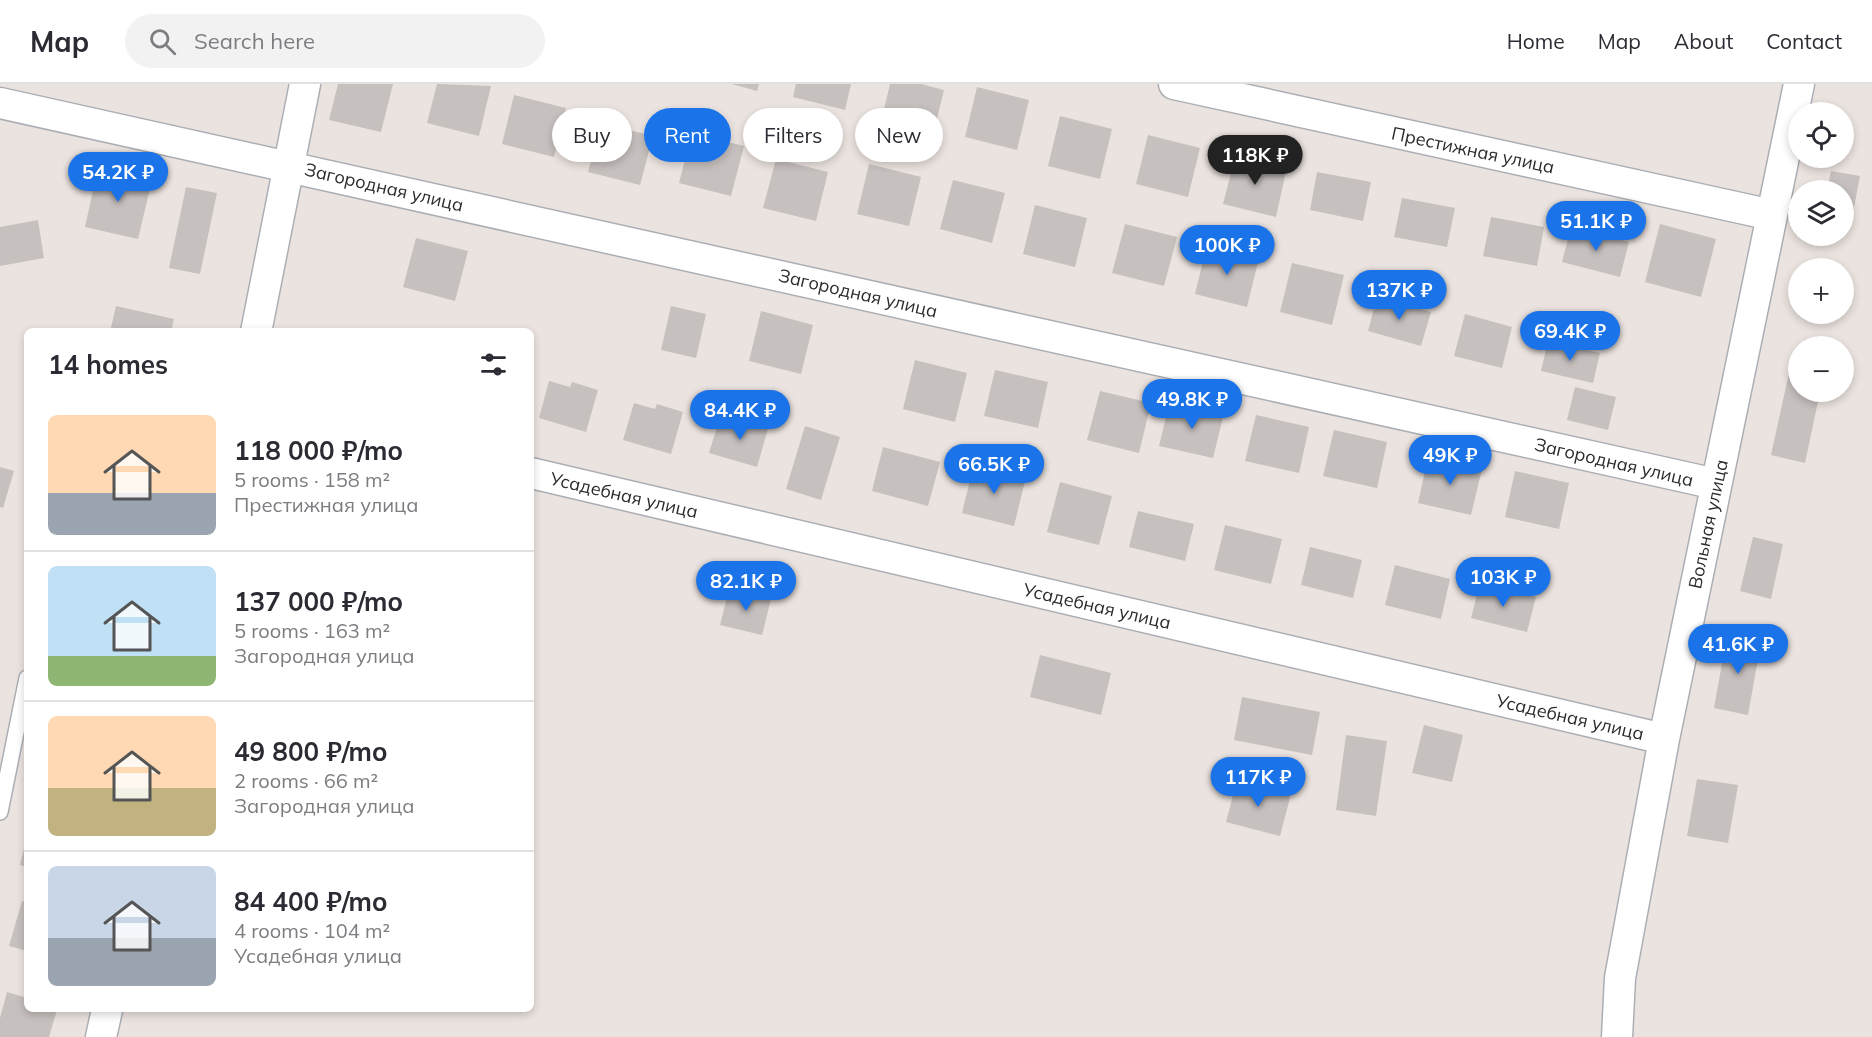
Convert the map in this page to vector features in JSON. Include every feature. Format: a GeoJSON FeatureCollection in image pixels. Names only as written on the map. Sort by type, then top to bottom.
{"type":"FeatureCollection","features":[{"type":"Feature","properties":{"kind":"street"},"geometry":{"type":"LineString","coordinates":[[257,328],[305,84]]}},
{"type":"Feature","properties":{"kind":"street","name":"Престижная улица"},"geometry":{"type":"LineString","coordinates":[[1174,84],[1772,215]]}},
{"type":"Feature","properties":{"kind":"street","name":"Вольная улица"},"geometry":{"type":"LineString","coordinates":[[1617,1037],[1620,978],[1664,739],[1799,84]]}},
{"type":"Feature","properties":{"kind":"street","name":"Загородная улица"},"geometry":{"type":"LineString","coordinates":[[0,103],[1716,484]]}},
{"type":"Feature","properties":{"kind":"street","name":"Усадебная улица"},"geometry":{"type":"LineString","coordinates":[[534,474],[1664,739]]}},
{"type":"Feature","properties":{"kind":"street"},"geometry":{"type":"LineString","coordinates":[[101,1037],[107,1012]]}},
{"type":"Feature","properties":{"kind":"lane"},"geometry":{"type":"LineString","coordinates":[[0,812],[24,693]]}},
{"type":"Feature","properties":{"kind":"building"},"geometry":{"type":"Polygon","coordinates":[[[338,84],[393,84],[381,132],[329,120],[338,84]]]}},
{"type":"Feature","properties":{"kind":"building"},"geometry":{"type":"Polygon","coordinates":[[[437,84],[491,86],[479,136],[427,123],[437,84]]]}},
{"type":"Feature","properties":{"kind":"building"},"geometry":{"type":"Polygon","coordinates":[[[732,84],[759,84],[757,91],[732,84]]]}},
{"type":"Feature","properties":{"kind":"building"},"geometry":{"type":"Polygon","coordinates":[[[796,84],[851,84],[845,110],[793,97],[796,84]]]}},
{"type":"Feature","properties":{"kind":"building"},"geometry":{"type":"Polygon","coordinates":[[[890,84],[921,84],[944,90],[940,108],[884,108],[890,84]]]}},
{"type":"Feature","properties":{"kind":"building"},"geometry":{"type":"Polygon","coordinates":[[[977,87],[1029,100],[1017,150],[965,137],[977,87]]]}},
{"type":"Feature","properties":{"kind":"building"},"geometry":{"type":"Polygon","coordinates":[[[514,95],[566,108],[552,108],[552,156],[502,144],[514,95]]]}},
{"type":"Feature","properties":{"kind":"building"},"geometry":{"type":"Polygon","coordinates":[[[1060,116],[1112,129],[1100,179],[1048,166],[1060,116]]]}},
{"type":"Feature","properties":{"kind":"building"},"geometry":{"type":"Polygon","coordinates":[[[632,131],[644,134],[644,162],[646,162],[640,185],[588,172],[591,162],[632,162],[632,131]]]}},
{"type":"Feature","properties":{"kind":"building"},"geometry":{"type":"Polygon","coordinates":[[[1148,135],[1200,148],[1188,197],[1136,184],[1148,135]]]}},
{"type":"Feature","properties":{"kind":"building"},"geometry":{"type":"Polygon","coordinates":[[[731,143],[743,146],[731,196],[679,183],[684,162],[731,162],[731,143]]]}},
{"type":"Feature","properties":{"kind":"building"},"geometry":{"type":"Polygon","coordinates":[[[1236,154],[1287,167],[1276,217],[1223,204],[1236,154]]]}},
{"type":"Feature","properties":{"kind":"building"},"geometry":{"type":"Polygon","coordinates":[[[775,162],[788,162],[828,172],[816,221],[763,208],[775,162]]]}},
{"type":"Feature","properties":{"kind":"building"},"geometry":{"type":"Polygon","coordinates":[[[869,164],[921,177],[909,226],[857,214],[869,164]]]}},
{"type":"Feature","properties":{"kind":"building"},"geometry":{"type":"Polygon","coordinates":[[[98,168],[152,180],[138,239],[85,227],[98,168]]]}},
{"type":"Feature","properties":{"kind":"building"},"geometry":{"type":"Polygon","coordinates":[[[1831,171],[1860,176],[1854,207],[1854,180],[1829,180],[1831,171]]]}},
{"type":"Feature","properties":{"kind":"building"},"geometry":{"type":"Polygon","coordinates":[[[1317,172],[1371,182],[1363,221],[1310,210],[1317,172]]]}},
{"type":"Feature","properties":{"kind":"building"},"geometry":{"type":"Polygon","coordinates":[[[953,180],[1005,193],[992,243],[940,229],[953,180]]]}},
{"type":"Feature","properties":{"kind":"building"},"geometry":{"type":"Polygon","coordinates":[[[186,187],[217,193],[200,274],[169,268],[186,187]]]}},
{"type":"Feature","properties":{"kind":"building"},"geometry":{"type":"Polygon","coordinates":[[[1402,198],[1455,208],[1447,247],[1394,237],[1402,198]]]}},
{"type":"Feature","properties":{"kind":"building"},"geometry":{"type":"Polygon","coordinates":[[[1035,205],[1087,218],[1075,267],[1023,254],[1035,205]]]}},
{"type":"Feature","properties":{"kind":"building"},"geometry":{"type":"Polygon","coordinates":[[[1491,217],[1544,227],[1537,266],[1483,256],[1491,217]]]}},
{"type":"Feature","properties":{"kind":"building"},"geometry":{"type":"Polygon","coordinates":[[[38,220],[44,258],[0,266],[0,227],[38,220]]]}},
{"type":"Feature","properties":{"kind":"building"},"geometry":{"type":"Polygon","coordinates":[[[1125,224],[1177,237],[1164,286],[1112,273],[1125,224]]]}},
{"type":"Feature","properties":{"kind":"building"},"geometry":{"type":"Polygon","coordinates":[[[1660,224],[1716,239],[1701,297],[1645,282],[1660,224]]]}},
{"type":"Feature","properties":{"kind":"building"},"geometry":{"type":"Polygon","coordinates":[[[1571,227],[1629,242],[1620,277],[1562,262],[1571,227]]]}},
{"type":"Feature","properties":{"kind":"building"},"geometry":{"type":"Polygon","coordinates":[[[416,238],[468,251],[455,301],[403,287],[416,238]]]}},
{"type":"Feature","properties":{"kind":"building"},"geometry":{"type":"Polygon","coordinates":[[[1207,245],[1259,258],[1247,307],[1195,294],[1207,245]]]}},
{"type":"Feature","properties":{"kind":"building"},"geometry":{"type":"Polygon","coordinates":[[[1292,263],[1344,275],[1332,325],[1280,312],[1292,263]]]}},
{"type":"Feature","properties":{"kind":"building"},"geometry":{"type":"Polygon","coordinates":[[[1377,297],[1431,312],[1421,346],[1368,331],[1377,297]]]}},
{"type":"Feature","properties":{"kind":"building"},"geometry":{"type":"Polygon","coordinates":[[[116,306],[174,319],[172,328],[111,328],[116,306]]]}},
{"type":"Feature","properties":{"kind":"building"},"geometry":{"type":"Polygon","coordinates":[[[671,306],[706,314],[696,358],[661,350],[671,306]]]}},
{"type":"Feature","properties":{"kind":"building"},"geometry":{"type":"Polygon","coordinates":[[[761,311],[813,325],[801,374],[749,361],[761,311]]]}},
{"type":"Feature","properties":{"kind":"building"},"geometry":{"type":"Polygon","coordinates":[[[1465,314],[1512,327],[1502,368],[1454,356],[1465,314]]]}},
{"type":"Feature","properties":{"kind":"building"},"geometry":{"type":"Polygon","coordinates":[[[1548,341],[1600,353],[1593,383],[1541,371],[1548,341]]]}},
{"type":"Feature","properties":{"kind":"building"},"geometry":{"type":"Polygon","coordinates":[[[915,360],[967,373],[955,422],[903,409],[915,360]]]}},
{"type":"Feature","properties":{"kind":"building"},"geometry":{"type":"Polygon","coordinates":[[[995,370],[1048,382],[1038,428],[984,416],[995,370]]]}},
{"type":"Feature","properties":{"kind":"building"},"geometry":{"type":"Polygon","coordinates":[[[1788,378],[1788,402],[1818,402],[1805,463],[1771,455],[1788,378]]]}},
{"type":"Feature","properties":{"kind":"building"},"geometry":{"type":"Polygon","coordinates":[[[549,381],[570,387],[572,382],[598,390],[586,432],[539,418],[549,381]]]}},
{"type":"Feature","properties":{"kind":"building"},"geometry":{"type":"Polygon","coordinates":[[[1575,387],[1616,397],[1608,430],[1567,420],[1575,387]]]}},
{"type":"Feature","properties":{"kind":"building"},"geometry":{"type":"Polygon","coordinates":[[[1100,391],[1151,403],[1139,453],[1087,440],[1100,391]]]}},
{"type":"Feature","properties":{"kind":"building"},"geometry":{"type":"Polygon","coordinates":[[[1170,401],[1224,413],[1213,458],[1159,446],[1170,401]]]}},
{"type":"Feature","properties":{"kind":"building"},"geometry":{"type":"Polygon","coordinates":[[[634,403],[655,409],[657,404],[683,412],[671,454],[623,440],[634,403]]]}},
{"type":"Feature","properties":{"kind":"building"},"geometry":{"type":"Polygon","coordinates":[[[1256,415],[1309,427],[1299,473],[1245,461],[1256,415]]]}},
{"type":"Feature","properties":{"kind":"building"},"geometry":{"type":"Polygon","coordinates":[[[720,417],[741,423],[742,418],[769,425],[757,467],[709,453],[720,417]]]}},
{"type":"Feature","properties":{"kind":"building"},"geometry":{"type":"Polygon","coordinates":[[[805,426],[840,437],[821,500],[786,489],[805,426]]]}},
{"type":"Feature","properties":{"kind":"building"},"geometry":{"type":"Polygon","coordinates":[[[1334,430],[1387,442],[1377,488],[1323,476],[1334,430]]]}},
{"type":"Feature","properties":{"kind":"building"},"geometry":{"type":"Polygon","coordinates":[[[883,447],[940,462],[928,506],[872,491],[883,447]]]}},
{"type":"Feature","properties":{"kind":"building"},"geometry":{"type":"Polygon","coordinates":[[[1428,457],[1482,469],[1471,515],[1418,503],[1428,457]]]}},
{"type":"Feature","properties":{"kind":"building"},"geometry":{"type":"Polygon","coordinates":[[[974,464],[1026,477],[1014,526],[962,513],[974,464]]]}},
{"type":"Feature","properties":{"kind":"building"},"geometry":{"type":"Polygon","coordinates":[[[0,467],[14,471],[3,508],[0,507],[0,467]]]}},
{"type":"Feature","properties":{"kind":"building"},"geometry":{"type":"Polygon","coordinates":[[[1515,471],[1569,483],[1559,529],[1505,517],[1515,471]]]}},
{"type":"Feature","properties":{"kind":"building"},"geometry":{"type":"Polygon","coordinates":[[[1060,482],[1112,496],[1099,545],[1047,532],[1060,482]]]}},
{"type":"Feature","properties":{"kind":"building"},"geometry":{"type":"Polygon","coordinates":[[[1138,511],[1194,524],[1185,561],[1129,547],[1138,511]]]}},
{"type":"Feature","properties":{"kind":"building"},"geometry":{"type":"Polygon","coordinates":[[[1225,525],[1282,539],[1271,584],[1214,570],[1225,525]]]}},
{"type":"Feature","properties":{"kind":"building"},"geometry":{"type":"Polygon","coordinates":[[[1753,537],[1783,544],[1771,599],[1740,591],[1753,537]]]}},
{"type":"Feature","properties":{"kind":"building"},"geometry":{"type":"Polygon","coordinates":[[[1310,547],[1362,560],[1353,598],[1301,585],[1310,547]]]}},
{"type":"Feature","properties":{"kind":"building"},"geometry":{"type":"Polygon","coordinates":[[[1395,565],[1450,579],[1441,619],[1385,605],[1395,565]]]}},
{"type":"Feature","properties":{"kind":"building"},"geometry":{"type":"Polygon","coordinates":[[[1480,583],[1536,597],[1527,632],[1471,618],[1480,583]]]}},
{"type":"Feature","properties":{"kind":"building"},"geometry":{"type":"Polygon","coordinates":[[[729,589],[771,599],[762,635],[720,625],[729,589]]]}},
{"type":"Feature","properties":{"kind":"building"},"geometry":{"type":"Polygon","coordinates":[[[1727,636],[1761,642],[1748,715],[1714,708],[1727,636]]]}},
{"type":"Feature","properties":{"kind":"building"},"geometry":{"type":"Polygon","coordinates":[[[1040,655],[1111,673],[1101,715],[1030,697],[1040,655]]]}},
{"type":"Feature","properties":{"kind":"building"},"geometry":{"type":"Polygon","coordinates":[[[1242,697],[1320,712],[1312,755],[1234,740],[1242,697]]]}},
{"type":"Feature","properties":{"kind":"building"},"geometry":{"type":"Polygon","coordinates":[[[1424,725],[1463,735],[1452,782],[1412,773],[1424,725]]]}},
{"type":"Feature","properties":{"kind":"building"},"geometry":{"type":"Polygon","coordinates":[[[1346,735],[1387,741],[1376,816],[1336,810],[1346,735]]]}},
{"type":"Feature","properties":{"kind":"building"},"geometry":{"type":"Polygon","coordinates":[[[1697,779],[1738,785],[1728,843],[1687,836],[1697,779]]]}},
{"type":"Feature","properties":{"kind":"building"},"geometry":{"type":"Polygon","coordinates":[[[1237,780],[1291,794],[1280,836],[1226,822],[1237,780]]]}},
{"type":"Feature","properties":{"kind":"building"},"geometry":{"type":"Polygon","coordinates":[[[24,849],[24,866],[20,865],[24,849]]]}},
{"type":"Feature","properties":{"kind":"building"},"geometry":{"type":"Polygon","coordinates":[[[22,901],[24,901],[24,950],[9,946],[22,901]]]}},
{"type":"Feature","properties":{"kind":"building"},"geometry":{"type":"Polygon","coordinates":[[[7,992],[24,997],[24,1012],[56,1012],[49,1037],[0,1037],[0,1018],[7,992]]]}}]}
